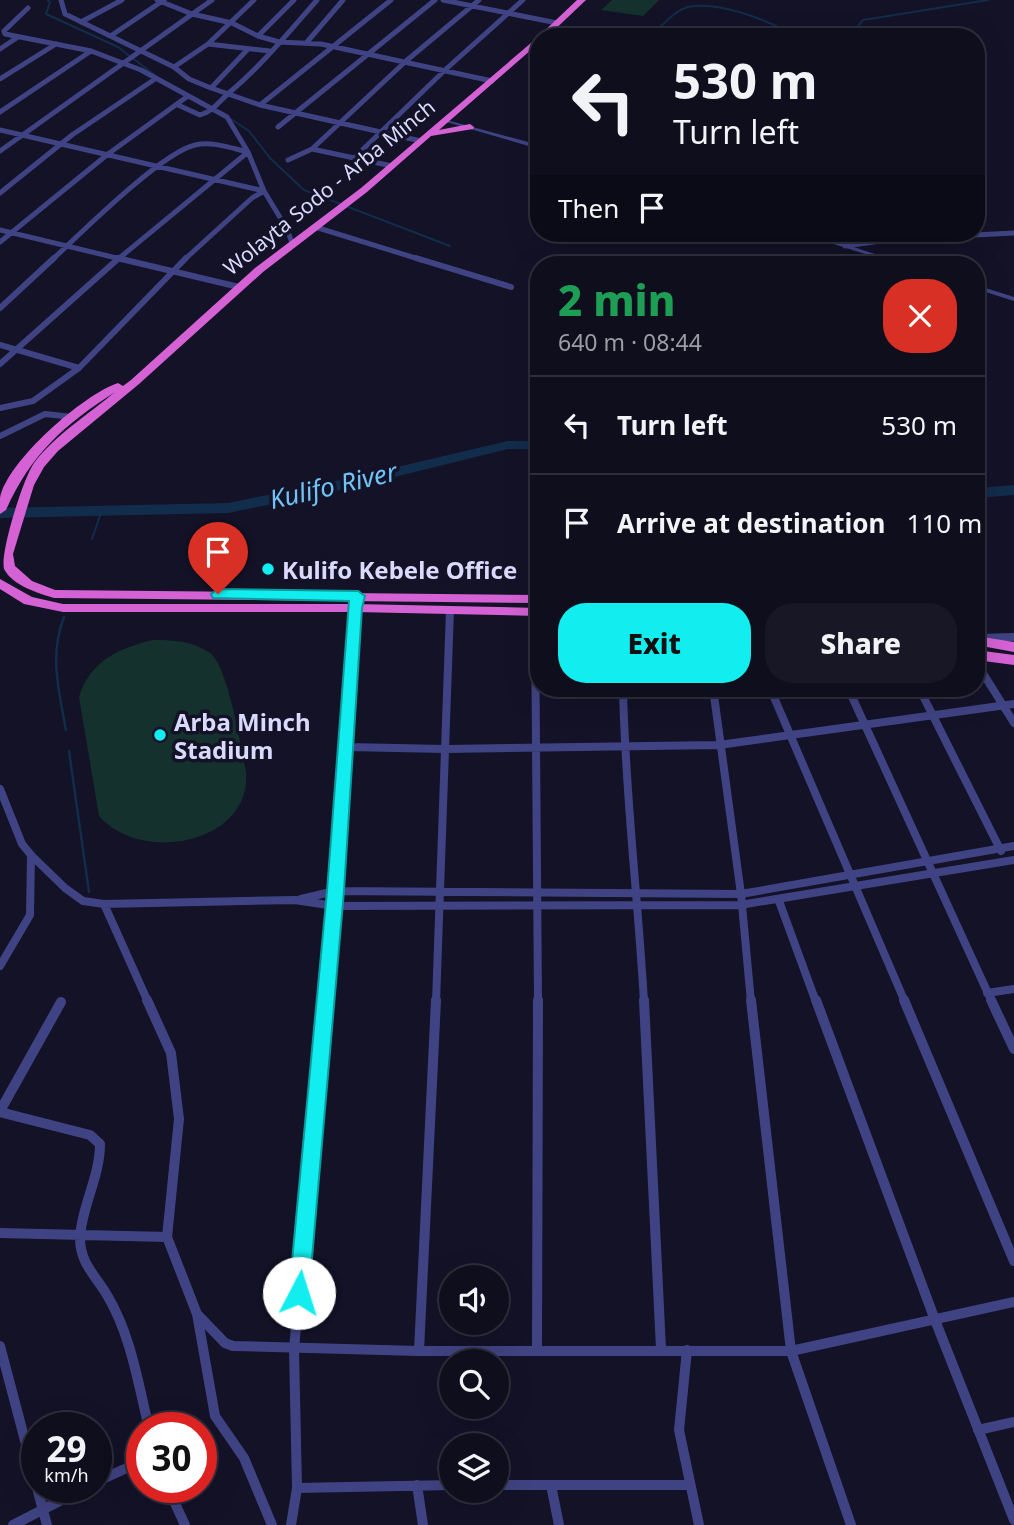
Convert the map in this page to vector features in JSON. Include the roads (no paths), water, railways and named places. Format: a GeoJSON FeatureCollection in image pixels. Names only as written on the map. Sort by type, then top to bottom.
{"type":"FeatureCollection","features":[{"type":"Feature","properties":{"kind":"highway","name":"Wolayta Sodo - Arba Minch"},"geometry":{"type":"LineString","coordinates":[[551,28],[582,0]]}},
{"type":"Feature","properties":{"kind":"highway","name":"Wolayta Sodo - Arba Minch"},"geometry":{"type":"LineString","coordinates":[[217,601],[54,594],[28,584],[9,568],[7,554],[28,485],[39,465],[54,448],[135,382],[239,287],[392,166],[530,47]]}},
{"type":"Feature","properties":{"kind":"highway"},"geometry":{"type":"LineString","coordinates":[[463,107],[463,120],[470,127]]}},
{"type":"Feature","properties":{"kind":"highway"},"geometry":{"type":"LineString","coordinates":[[425,137],[470,127]]}},
{"type":"Feature","properties":{"kind":"highway","name":"Wolayta Sodo - Arba Minch"},"geometry":{"type":"LineString","coordinates":[[0,510],[10,485],[29,456],[72,417],[147,370]]}},
{"type":"Feature","properties":{"kind":"highway"},"geometry":{"type":"LineString","coordinates":[[0,583],[28,601],[62,608],[217,601],[530,608]]}},
{"type":"Feature","properties":{"kind":"highway"},"geometry":{"type":"LineString","coordinates":[[356,602],[450,610],[530,608]]}},
{"type":"Feature","properties":{"kind":"highway"},"geometry":{"type":"LineString","coordinates":[[985,641],[1014,646]]}},
{"type":"Feature","properties":{"kind":"highway"},"geometry":{"type":"LineString","coordinates":[[985,656],[1014,660]]}},
{"type":"Feature","properties":{"kind":"street"},"geometry":{"type":"LineString","coordinates":[[61,0],[63,13],[112,35],[174,67],[189,79],[211,88],[260,105],[380,131],[425,137]]}},
{"type":"Feature","properties":{"kind":"street"},"geometry":{"type":"LineString","coordinates":[[81,22],[122,0]]}},
{"type":"Feature","properties":{"kind":"street"},"geometry":{"type":"LineString","coordinates":[[0,151],[212,0]]}},
{"type":"Feature","properties":{"kind":"street"},"geometry":{"type":"LineString","coordinates":[[174,67],[208,44],[254,0]]}},
{"type":"Feature","properties":{"kind":"street"},"geometry":{"type":"LineString","coordinates":[[258,36],[295,0]]}},
{"type":"Feature","properties":{"kind":"street"},"geometry":{"type":"LineString","coordinates":[[178,105],[200,116],[214,110],[227,93],[247,78],[317,0]]}},
{"type":"Feature","properties":{"kind":"street"},"geometry":{"type":"LineString","coordinates":[[307,42],[343,0]]}},
{"type":"Feature","properties":{"kind":"street"},"geometry":{"type":"LineString","coordinates":[[260,105],[391,0]]}},
{"type":"Feature","properties":{"kind":"street"},"geometry":{"type":"LineString","coordinates":[[278,127],[299,113],[435,0]]}},
{"type":"Feature","properties":{"kind":"street"},"geometry":{"type":"LineString","coordinates":[[443,0],[557,23]]}},
{"type":"Feature","properties":{"kind":"street"},"geometry":{"type":"LineString","coordinates":[[288,160],[312,149],[406,61],[479,0]]}},
{"type":"Feature","properties":{"kind":"street"},"geometry":{"type":"LineString","coordinates":[[354,158],[445,70],[523,0]]}},
{"type":"Feature","properties":{"kind":"street"},"geometry":{"type":"LineString","coordinates":[[112,35],[161,1],[192,14],[232,23],[258,36],[279,42],[333,46],[492,80]]}},
{"type":"Feature","properties":{"kind":"street"},"geometry":{"type":"LineString","coordinates":[[28,8],[4,31],[18,37],[91,51],[141,70],[227,117],[248,152],[264,191],[287,229],[292,243]]}},
{"type":"Feature","properties":{"kind":"street"},"geometry":{"type":"LineString","coordinates":[[0,49],[18,37]]}},
{"type":"Feature","properties":{"kind":"street"},"geometry":{"type":"LineString","coordinates":[[0,79],[56,44]]}},
{"type":"Feature","properties":{"kind":"street"},"geometry":{"type":"LineString","coordinates":[[208,44],[270,51]]}},
{"type":"Feature","properties":{"kind":"street"},"geometry":{"type":"LineString","coordinates":[[211,88],[248,49]]}},
{"type":"Feature","properties":{"kind":"street"},"geometry":{"type":"LineString","coordinates":[[0,112],[91,51]]}},
{"type":"Feature","properties":{"kind":"street"},"geometry":{"type":"LineString","coordinates":[[0,193],[60,144],[155,79]]}},
{"type":"Feature","properties":{"kind":"street"},"geometry":{"type":"LineString","coordinates":[[0,242],[108,154],[188,96]]}},
{"type":"Feature","properties":{"kind":"street"},"geometry":{"type":"LineString","coordinates":[[445,120],[530,144]]}},
{"type":"Feature","properties":{"kind":"street"},"geometry":{"type":"LineString","coordinates":[[1,130],[264,191]]}},
{"type":"Feature","properties":{"kind":"street"},"geometry":{"type":"LineString","coordinates":[[0,309],[65,246],[159,167],[192,145],[205,144],[248,152]]}},
{"type":"Feature","properties":{"kind":"street"},"geometry":{"type":"LineString","coordinates":[[312,149],[392,166]]}},
{"type":"Feature","properties":{"kind":"street"},"geometry":{"type":"LineString","coordinates":[[0,364],[117,260],[248,152]]}},
{"type":"Feature","properties":{"kind":"street"},"geometry":{"type":"LineString","coordinates":[[0,408],[33,401],[79,368],[172,272],[252,198],[264,191]]}},
{"type":"Feature","properties":{"kind":"street"},"geometry":{"type":"LineString","coordinates":[[315,226],[511,287]]}},
{"type":"Feature","properties":{"kind":"street"},"geometry":{"type":"LineString","coordinates":[[0,230],[239,287]]}},
{"type":"Feature","properties":{"kind":"street"},"geometry":{"type":"LineString","coordinates":[[985,234],[1014,233]]}},
{"type":"Feature","properties":{"kind":"street"},"geometry":{"type":"LineString","coordinates":[[832,242],[877,256]]}},
{"type":"Feature","properties":{"kind":"street"},"geometry":{"type":"LineString","coordinates":[[845,246],[881,242]]}},
{"type":"Feature","properties":{"kind":"street"},"geometry":{"type":"LineString","coordinates":[[985,290],[1014,299]]}},
{"type":"Feature","properties":{"kind":"street"},"geometry":{"type":"LineString","coordinates":[[0,345],[79,368]]}},
{"type":"Feature","properties":{"kind":"street"},"geometry":{"type":"LineString","coordinates":[[0,436],[45,414],[72,417]]}},
{"type":"Feature","properties":{"kind":"street"},"geometry":{"type":"LineString","coordinates":[[291,1525],[297,1488],[294,1349],[334,906],[356,602]]}},
{"type":"Feature","properties":{"kind":"street"},"geometry":{"type":"LineString","coordinates":[[419,1351],[441,892],[450,610]]}},
{"type":"Feature","properties":{"kind":"street"},"geometry":{"type":"LineString","coordinates":[[985,639],[1014,637]]}},
{"type":"Feature","properties":{"kind":"street"},"geometry":{"type":"LineString","coordinates":[[985,676],[1014,723]]}},
{"type":"Feature","properties":{"kind":"street"},"geometry":{"type":"LineString","coordinates":[[537,697],[537,1350]]}},
{"type":"Feature","properties":{"kind":"street"},"geometry":{"type":"LineString","coordinates":[[623,697],[624,748],[639,907],[661,1349]]}},
{"type":"Feature","properties":{"kind":"street"},"geometry":{"type":"LineString","coordinates":[[714,697],[741,894],[740,905],[791,1351],[851,1525]]}},
{"type":"Feature","properties":{"kind":"street"},"geometry":{"type":"LineString","coordinates":[[773,697],[852,875],[1014,1261]]}},
{"type":"Feature","properties":{"kind":"street"},"geometry":{"type":"LineString","coordinates":[[852,697],[1014,1049]]}},
{"type":"Feature","properties":{"kind":"street"},"geometry":{"type":"LineString","coordinates":[[924,697],[1000,849],[1010,861]]}},
{"type":"Feature","properties":{"kind":"street"},"geometry":{"type":"LineString","coordinates":[[347,747],[445,749],[719,745],[1014,704]]}},
{"type":"Feature","properties":{"kind":"street"},"geometry":{"type":"LineString","coordinates":[[0,789],[22,844],[31,855],[82,901],[104,904],[295,900],[334,906],[740,905],[779,901],[1010,861]]}},
{"type":"Feature","properties":{"kind":"street"},"geometry":{"type":"LineString","coordinates":[[295,900],[335,891],[741,894],[1014,846]]}},
{"type":"Feature","properties":{"kind":"street"},"geometry":{"type":"LineString","coordinates":[[0,966],[30,915],[31,855]]}},
{"type":"Feature","properties":{"kind":"street"},"geometry":{"type":"LineString","coordinates":[[779,901],[934,1320],[1014,1520]]}},
{"type":"Feature","properties":{"kind":"street"},"geometry":{"type":"LineString","coordinates":[[104,904],[171,1053],[179,1119],[167,1237],[197,1314],[215,1416],[243,1459],[272,1525]]}},
{"type":"Feature","properties":{"kind":"street"},"geometry":{"type":"LineString","coordinates":[[987,993],[1014,989]]}},
{"type":"Feature","properties":{"kind":"street"},"geometry":{"type":"LineString","coordinates":[[61,1002],[0,1111],[90,1135],[100,1144],[100,1159],[80,1237],[83,1262],[107,1295],[124,1328],[145,1412]]}},
{"type":"Feature","properties":{"kind":"street"},"geometry":{"type":"LineString","coordinates":[[0,1233],[167,1237]]}},
{"type":"Feature","properties":{"kind":"street"},"geometry":{"type":"LineString","coordinates":[[197,1314],[225,1343],[294,1349],[791,1351],[1014,1302]]}},
{"type":"Feature","properties":{"kind":"street"},"geometry":{"type":"LineString","coordinates":[[0,1346],[21,1426]]}},
{"type":"Feature","properties":{"kind":"street"},"geometry":{"type":"LineString","coordinates":[[687,1350],[679,1430],[699,1525]]}},
{"type":"Feature","properties":{"kind":"street"},"geometry":{"type":"LineString","coordinates":[[978,1430],[1014,1422]]}},
{"type":"Feature","properties":{"kind":"street"},"geometry":{"type":"LineString","coordinates":[[417,1485],[424,1525]]}},
{"type":"Feature","properties":{"kind":"street"},"geometry":{"type":"LineString","coordinates":[[297,1488],[439,1485]]}},
{"type":"Feature","properties":{"kind":"street"},"geometry":{"type":"LineString","coordinates":[[509,1485],[689,1485]]}},
{"type":"Feature","properties":{"kind":"street"},"geometry":{"type":"LineString","coordinates":[[551,1485],[559,1525]]}},
{"type":"Feature","properties":{"kind":"street"},"geometry":{"type":"LineString","coordinates":[[41,1503],[47,1525]]}},
{"type":"Feature","properties":{"kind":"street"},"geometry":{"type":"LineString","coordinates":[[13,1525],[53,1503]]}},
{"type":"Feature","properties":{"kind":"street"},"geometry":{"type":"LineString","coordinates":[[175,1503],[185,1525]]}},
{"type":"Feature","properties":{"kind":"waterway"},"geometry":{"type":"LineString","coordinates":[[48,0],[50,2],[46,14],[118,47],[156,76]]}},
{"type":"Feature","properties":{"kind":"waterway"},"geometry":{"type":"LineString","coordinates":[[856,28],[863,20],[988,0]]}},
{"type":"Feature","properties":{"kind":"waterway"},"geometry":{"type":"LineString","coordinates":[[659,28],[677,12],[688,7],[701,6],[730,9],[780,28]]}},
{"type":"Feature","properties":{"kind":"waterway"},"geometry":{"type":"LineString","coordinates":[[231,119],[249,131],[270,158],[304,190],[450,246]]}},
{"type":"Feature","properties":{"kind":"waterway","name":"Kulifo River"},"geometry":{"type":"LineString","coordinates":[[0,513],[228,508],[350,483],[508,445],[530,445]]}},
{"type":"Feature","properties":{"kind":"waterway","name":"Kulifo River"},"geometry":{"type":"LineString","coordinates":[[985,492],[1014,490]]}},
{"type":"Feature","properties":{"kind":"waterway"},"geometry":{"type":"LineString","coordinates":[[92,539],[102,510]]}},
{"type":"Feature","properties":{"kind":"waterway"},"geometry":{"type":"LineString","coordinates":[[64,617],[59,631],[56,659],[66,730]]}},
{"type":"Feature","properties":{"kind":"waterway"},"geometry":{"type":"LineString","coordinates":[[69,751],[89,892]]}},
{"type":"Feature","properties":{"kind":"place","name":"Kulifo Kebele Office"},"geometry":{"type":"Point","coordinates":[268,569]}},
{"type":"Feature","properties":{"kind":"place","name":"Arba Minch Stadium"},"geometry":{"type":"Point","coordinates":[160,735]}}]}
